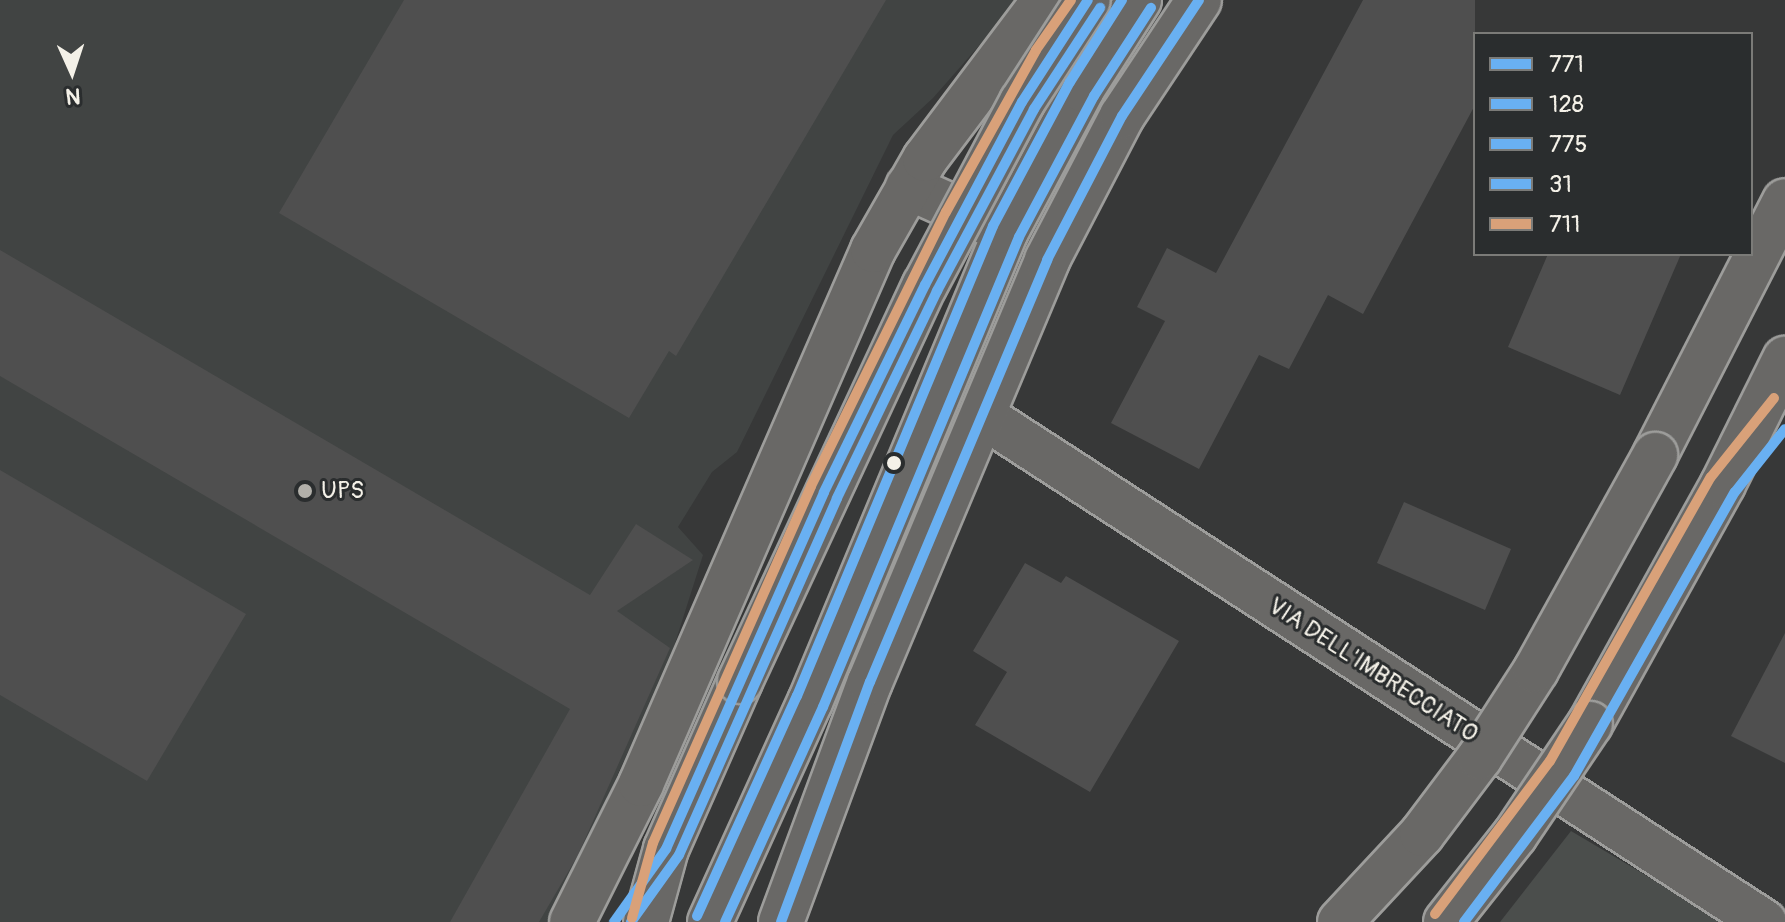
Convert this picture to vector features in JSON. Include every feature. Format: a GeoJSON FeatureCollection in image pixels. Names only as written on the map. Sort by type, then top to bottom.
{"type":"FeatureCollection","features":[{"type":"Feature","properties":{"kind":"main road"},"geometry":{"type":"LineString","coordinates":[[572,922],[641,784],[860,278],[908,187],[1045,0]]}},
{"type":"Feature","properties":{"kind":"main road"},"geometry":{"type":"LineString","coordinates":[[646,922],[666,849],[824,492],[925,285],[1022,102],[1088,0]]}},
{"type":"Feature","properties":{"kind":"main road"},"geometry":{"type":"LineString","coordinates":[[710,922],[810,702],[1006,231],[1082,89],[1139,0]]}},
{"type":"Feature","properties":{"kind":"main road"},"geometry":{"type":"LineString","coordinates":[[781,922],[870,682],[1084,184],[1122,116],[1199,0]]}},
{"type":"Feature","properties":{"kind":"main road"},"geometry":{"type":"LineString","coordinates":[[908,187],[1006,231]]}},
{"type":"Feature","properties":{"kind":"main road"},"geometry":{"type":"LineString","coordinates":[[1340,922],[1446,803],[1536,670],[1655,455],[1785,201]]}},
{"type":"Feature","properties":{"kind":"main road"},"geometry":{"type":"LineString","coordinates":[[1446,922],[1576,747],[1723,484],[1785,359]]}},
{"type":"Feature","properties":{"kind":"main road"},"geometry":{"type":"LineString","coordinates":[[1723,484],[1785,407]]}},
{"type":"Feature","properties":{"kind":"main road","name":"VIA DELL'IMBRECCIATO"},"geometry":{"type":"LineString","coordinates":[[983,416],[1764,922]]}},
{"type":"Feature","properties":{"kind":"main road"},"geometry":{"type":"LineString","coordinates":[[614,922],[666,849]]}},
{"type":"Feature","properties":{"kind":"shaded area"},"geometry":{"type":"Polygon","coordinates":[[[0,0],[1019,0],[933,98],[893,135],[737,452],[712,472],[678,527],[703,555],[670,659],[551,922],[0,922],[0,0]]]}},
{"type":"Feature","properties":{"kind":"shaded area"},"geometry":{"type":"Polygon","coordinates":[[[1571,831],[1725,922],[1500,922],[1571,831]]]}},
{"type":"Feature","properties":{"kind":"building"},"geometry":{"type":"Polygon","coordinates":[[[404,0],[886,0],[676,356],[669,351],[629,418],[279,213],[404,0]]]}},
{"type":"Feature","properties":{"kind":"building"},"geometry":{"type":"Polygon","coordinates":[[[1363,0],[1475,0],[1473,109],[1363,314],[1328,295],[1289,369],[1259,355],[1199,469],[1111,423],[1165,321],[1137,307],[1167,248],[1216,273],[1363,0]]]}},
{"type":"Feature","properties":{"kind":"building","name":"UPS"},"geometry":{"type":"Polygon","coordinates":[[[0,250],[590,595],[636,524],[693,560],[617,611],[670,648],[578,855],[539,922],[450,922],[570,709],[0,376],[0,250]]]}},
{"type":"Feature","properties":{"kind":"building"},"geometry":{"type":"Polygon","coordinates":[[[1547,256],[1680,256],[1620,395],[1508,347],[1547,256]]]}},
{"type":"Feature","properties":{"kind":"building"},"geometry":{"type":"Polygon","coordinates":[[[0,470],[246,614],[147,781],[0,695],[0,470]]]}},
{"type":"Feature","properties":{"kind":"building"},"geometry":{"type":"Polygon","coordinates":[[[1404,502],[1511,549],[1485,610],[1377,563],[1404,502]]]}},
{"type":"Feature","properties":{"kind":"building"},"geometry":{"type":"Polygon","coordinates":[[[1025,563],[1061,583],[1066,576],[1179,641],[1090,792],[975,725],[1007,672],[973,651],[1025,563]]]}},
{"type":"Feature","properties":{"kind":"building"},"geometry":{"type":"Polygon","coordinates":[[[1785,633],[1785,763],[1731,736],[1785,633]]]}},
{"type":"Feature","properties":{"kind":"transit line","name":"711"},"geometry":{"type":"LineString","coordinates":[[632,918],[653,843],[811,486],[946,212],[1036,50],[1071,0]]}},
{"type":"Feature","properties":{"kind":"transit line","name":"771"},"geometry":{"type":"LineString","coordinates":[[614,922],[666,849],[824,492],[925,285],[1022,102],[1088,0]]}},
{"type":"Feature","properties":{"kind":"transit line","name":"775"},"geometry":{"type":"LineString","coordinates":[[697,916],[797,696],[993,226],[1070,82],[1122,0]]}},
{"type":"Feature","properties":{"kind":"transit line","name":"771"},"geometry":{"type":"LineString","coordinates":[[781,922],[870,682],[1047,260],[1122,116],[1199,0]]}},
{"type":"Feature","properties":{"kind":"transit line","name":"31"},"geometry":{"type":"LineString","coordinates":[[631,922],[679,855],[837,498],[937,291],[1034,109],[1100,8]]}},
{"type":"Feature","properties":{"kind":"transit line","name":"128"},"geometry":{"type":"LineString","coordinates":[[725,922],[823,707],[1019,237],[1094,96],[1151,8]]}},
{"type":"Feature","properties":{"kind":"transit line","name":"711"},"geometry":{"type":"LineString","coordinates":[[1435,914],[1550,761],[1711,477],[1774,398]]}},
{"type":"Feature","properties":{"kind":"transit line","name":"31"},"geometry":{"type":"LineString","coordinates":[[1464,922],[1574,776],[1735,492],[1785,429]]}},
{"type":"Feature","properties":{"kind":"place","name":"UPS"},"geometry":{"type":"Point","coordinates":[305,491]}}]}
